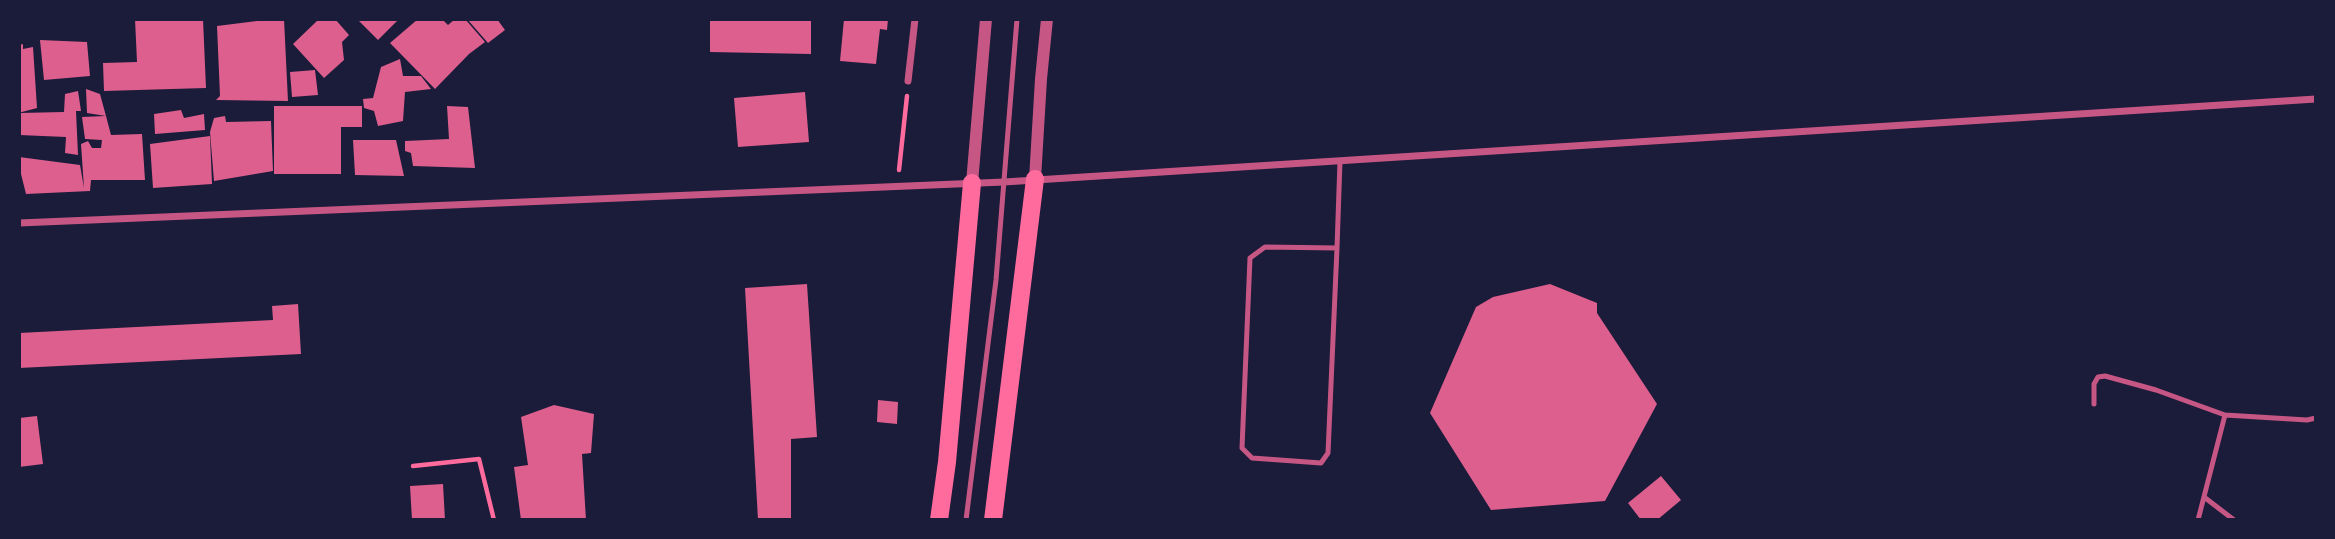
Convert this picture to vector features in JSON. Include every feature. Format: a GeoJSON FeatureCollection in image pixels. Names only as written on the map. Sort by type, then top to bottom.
{"type":"FeatureCollection","features":[{"type":"Feature","properties":{"kind":"main road"},"geometry":{"type":"LineString","coordinates":[[993,520],[1035,179]]}},
{"type":"Feature","properties":{"kind":"main road"},"geometry":{"type":"LineString","coordinates":[[939,520],[947,462],[972,183]]}},
{"type":"Feature","properties":{"kind":"street"},"geometry":{"type":"LineString","coordinates":[[908,81],[915,19]]}},
{"type":"Feature","properties":{"kind":"street"},"geometry":{"type":"LineString","coordinates":[[972,183],[986,19]]}},
{"type":"Feature","properties":{"kind":"street"},"geometry":{"type":"LineString","coordinates":[[1035,179],[1047,19]]}},
{"type":"Feature","properties":{"kind":"street"},"geometry":{"type":"LineString","coordinates":[[19,223],[972,183],[2316,99]]}},
{"type":"Feature","properties":{"kind":"lane"},"geometry":{"type":"LineString","coordinates":[[966,520],[996,280],[1017,19]]}},
{"type":"Feature","properties":{"kind":"lane"},"geometry":{"type":"LineString","coordinates":[[1337,248],[1265,247],[1250,258],[1242,448],[1252,458],[1321,463],[1328,453],[1337,248],[1340,161]]}},
{"type":"Feature","properties":{"kind":"lane"},"geometry":{"type":"LineString","coordinates":[[2094,404],[2094,384],[2098,377],[2105,376],[2156,390],[2225,415],[2307,420],[2316,418]]}},
{"type":"Feature","properties":{"kind":"lane"},"geometry":{"type":"LineString","coordinates":[[2197,520],[2225,415]]}},
{"type":"Feature","properties":{"kind":"lane"},"geometry":{"type":"LineString","coordinates":[[2204,497],[2234,520]]}},
{"type":"Feature","properties":{"kind":"path"},"geometry":{"type":"LineString","coordinates":[[897,186],[908,81]]}},
{"type":"Feature","properties":{"kind":"path"},"geometry":{"type":"LineString","coordinates":[[412,466],[479,459],[494,520]]}},
{"type":"Feature","properties":{"kind":"building"},"geometry":{"type":"Polygon","coordinates":[[[135,19],[203,19],[206,88],[104,91],[103,63],[137,62],[135,19]]]}},
{"type":"Feature","properties":{"kind":"building"},"geometry":{"type":"Polygon","coordinates":[[[284,19],[288,101],[216,100],[220,96],[217,26],[284,19]]]}},
{"type":"Feature","properties":{"kind":"building"},"geometry":{"type":"Polygon","coordinates":[[[319,19],[335,19],[349,35],[342,42],[344,60],[324,78],[293,44],[319,19]]]}},
{"type":"Feature","properties":{"kind":"building"},"geometry":{"type":"Polygon","coordinates":[[[357,19],[399,19],[378,40],[357,19]]]}},
{"type":"Feature","properties":{"kind":"building"},"geometry":{"type":"Polygon","coordinates":[[[418,19],[442,19],[448,25],[455,19],[465,19],[485,42],[469,54],[435,89],[390,43],[418,19]]]}},
{"type":"Feature","properties":{"kind":"building"},"geometry":{"type":"Polygon","coordinates":[[[467,19],[497,19],[505,30],[488,43],[467,19]]]}},
{"type":"Feature","properties":{"kind":"building"},"geometry":{"type":"Polygon","coordinates":[[[710,19],[811,19],[811,54],[710,52],[710,19]]]}},
{"type":"Feature","properties":{"kind":"building"},"geometry":{"type":"Polygon","coordinates":[[[844,19],[888,19],[887,30],[880,29],[876,64],[840,61],[844,19]]]}},
{"type":"Feature","properties":{"kind":"building"},"geometry":{"type":"Polygon","coordinates":[[[40,40],[87,42],[90,76],[44,80],[40,40]]]}},
{"type":"Feature","properties":{"kind":"building"},"geometry":{"type":"Polygon","coordinates":[[[23,44],[23,49],[33,47],[37,108],[19,112],[19,45],[23,44]]]}},
{"type":"Feature","properties":{"kind":"building"},"geometry":{"type":"Polygon","coordinates":[[[400,59],[403,76],[421,76],[431,89],[405,92],[403,121],[378,126],[374,111],[364,108],[363,99],[373,98],[381,67],[400,59]]]}},
{"type":"Feature","properties":{"kind":"building"},"geometry":{"type":"Polygon","coordinates":[[[315,70],[318,95],[292,97],[290,72],[315,70]]]}},
{"type":"Feature","properties":{"kind":"building"},"geometry":{"type":"Polygon","coordinates":[[[86,89],[100,94],[106,116],[87,113],[86,89]]]}},
{"type":"Feature","properties":{"kind":"building"},"geometry":{"type":"Polygon","coordinates":[[[78,91],[81,111],[76,111],[78,155],[65,153],[66,137],[19,135],[19,113],[64,112],[65,94],[78,91]]]}},
{"type":"Feature","properties":{"kind":"building"},"geometry":{"type":"Polygon","coordinates":[[[805,92],[809,142],[738,147],[734,98],[805,92]]]}},
{"type":"Feature","properties":{"kind":"building"},"geometry":{"type":"Polygon","coordinates":[[[274,106],[362,106],[362,127],[341,127],[341,174],[274,174],[274,106]]]}},
{"type":"Feature","properties":{"kind":"building"},"geometry":{"type":"Polygon","coordinates":[[[447,106],[468,107],[475,168],[413,166],[411,153],[405,151],[405,141],[449,139],[447,106]]]}},
{"type":"Feature","properties":{"kind":"building"},"geometry":{"type":"Polygon","coordinates":[[[181,110],[184,118],[204,114],[205,130],[155,134],[154,114],[181,110]]]}},
{"type":"Feature","properties":{"kind":"building"},"geometry":{"type":"Polygon","coordinates":[[[106,116],[111,135],[142,134],[145,180],[91,180],[90,191],[26,194],[19,157],[80,165],[84,188],[81,144],[88,141],[92,148],[101,148],[102,140],[85,139],[82,117],[106,116]]]}},
{"type":"Feature","properties":{"kind":"building"},"geometry":{"type":"Polygon","coordinates":[[[225,116],[226,122],[271,121],[273,171],[214,181],[210,132],[214,118],[225,116]]]}},
{"type":"Feature","properties":{"kind":"building"},"geometry":{"type":"Polygon","coordinates":[[[210,136],[212,184],[153,188],[150,144],[210,136]]]}},
{"type":"Feature","properties":{"kind":"building"},"geometry":{"type":"Polygon","coordinates":[[[353,140],[396,140],[404,176],[355,175],[353,140]]]}},
{"type":"Feature","properties":{"kind":"building"},"geometry":{"type":"Polygon","coordinates":[[[807,284],[817,437],[791,439],[791,520],[758,520],[745,288],[807,284]]]}},
{"type":"Feature","properties":{"kind":"building"},"geometry":{"type":"Polygon","coordinates":[[[1550,284],[1597,303],[1597,313],[1657,404],[1605,501],[1491,510],[1430,413],[1476,307],[1493,297],[1550,284]]]}},
{"type":"Feature","properties":{"kind":"building"},"geometry":{"type":"Polygon","coordinates":[[[298,304],[301,354],[19,368],[19,333],[273,320],[272,306],[298,304]]]}},
{"type":"Feature","properties":{"kind":"building"},"geometry":{"type":"Polygon","coordinates":[[[878,400],[898,402],[897,424],[877,422],[878,400]]]}},
{"type":"Feature","properties":{"kind":"building"},"geometry":{"type":"Polygon","coordinates":[[[554,405],[594,414],[591,453],[582,454],[586,520],[521,520],[514,467],[528,465],[521,417],[554,405]]]}},
{"type":"Feature","properties":{"kind":"building"},"geometry":{"type":"Polygon","coordinates":[[[37,416],[43,464],[19,467],[19,418],[37,416]]]}},
{"type":"Feature","properties":{"kind":"building"},"geometry":{"type":"Polygon","coordinates":[[[1661,476],[1681,500],[1657,520],[1641,520],[1628,503],[1661,476]]]}},
{"type":"Feature","properties":{"kind":"building"},"geometry":{"type":"Polygon","coordinates":[[[443,484],[445,520],[412,520],[410,486],[443,484]]]}}]}
